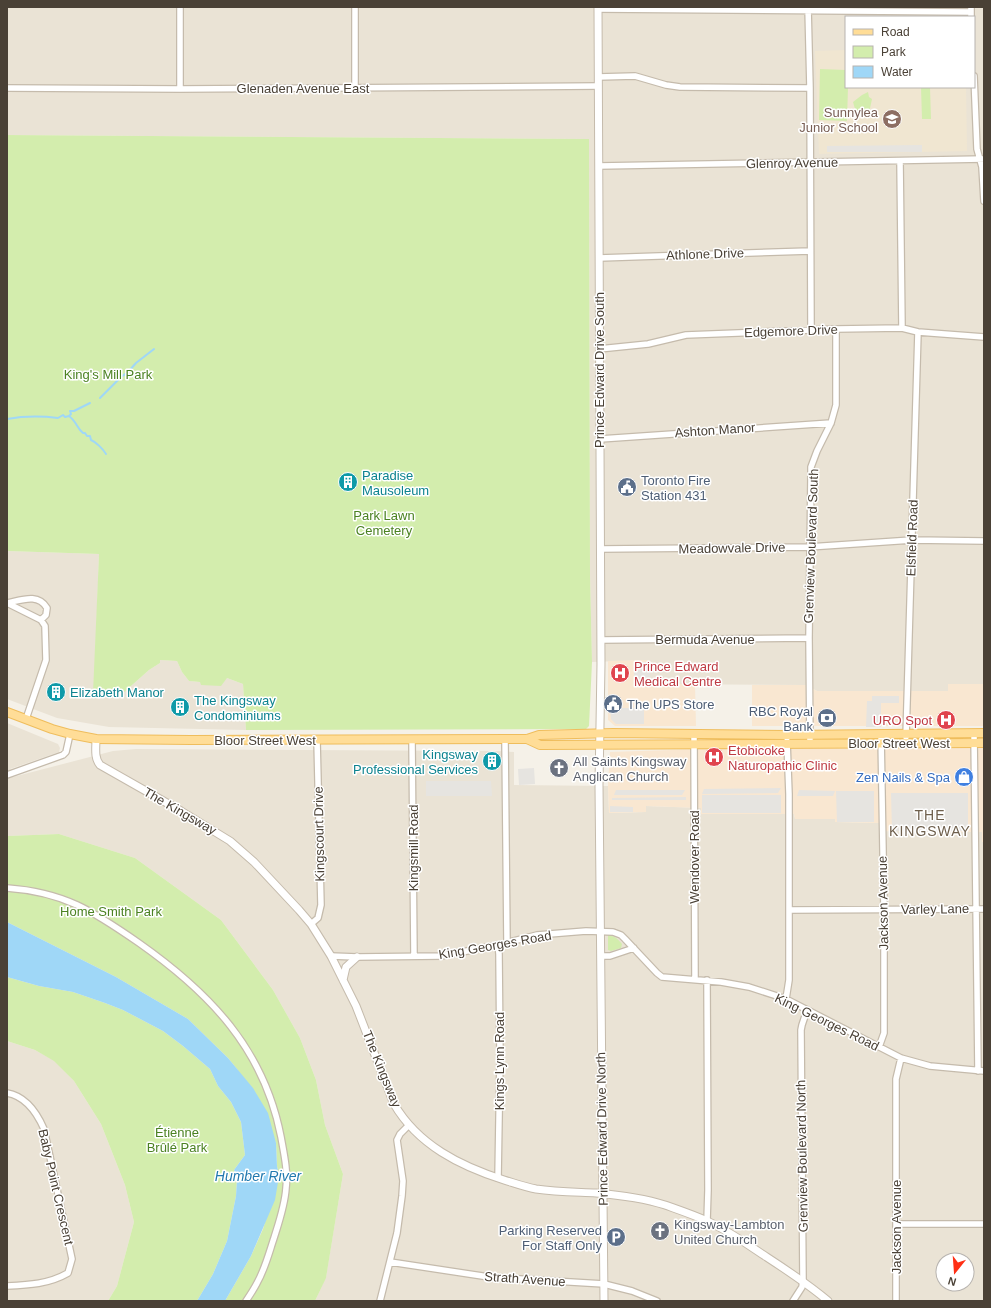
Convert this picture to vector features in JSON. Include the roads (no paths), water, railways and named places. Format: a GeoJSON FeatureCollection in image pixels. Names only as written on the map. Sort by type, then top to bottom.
{"type":"FeatureCollection","features":[{"type":"Feature","properties":{"kind":"main road","name":"Bloor Street West"},"geometry":{"type":"LineString","coordinates":[[7,712],[70,734],[96,739],[506,740],[528,739],[539,735],[599,734],[787,735],[984,733]]}},
{"type":"Feature","properties":{"kind":"main road","name":"Bloor Street West"},"geometry":{"type":"LineString","coordinates":[[528,739],[540,745],[984,743]]}},
{"type":"Feature","properties":{"kind":"street"},"geometry":{"type":"LineString","coordinates":[[180,7],[180,89]]}},
{"type":"Feature","properties":{"kind":"street"},"geometry":{"type":"LineString","coordinates":[[355,7],[355,88]]}},
{"type":"Feature","properties":{"kind":"street"},"geometry":{"type":"LineString","coordinates":[[598,8],[808,9],[971,12]]}},
{"type":"Feature","properties":{"kind":"street","name":"Prince Edward Drive South"},"geometry":{"type":"LineString","coordinates":[[598,8],[600,438],[599,745]]}},
{"type":"Feature","properties":{"kind":"street"},"geometry":{"type":"LineString","coordinates":[[808,9],[810,88],[811,330]]}},
{"type":"Feature","properties":{"kind":"street"},"geometry":{"type":"LineString","coordinates":[[598,77],[635,76],[666,85],[680,87],[810,88]]}},
{"type":"Feature","properties":{"kind":"street","name":"Glenaden Avenue East"},"geometry":{"type":"LineString","coordinates":[[7,88],[180,89],[598,86]]}},
{"type":"Feature","properties":{"kind":"street"},"geometry":{"type":"LineString","coordinates":[[974,88],[977,149],[982,159],[984,201]]}},
{"type":"Feature","properties":{"kind":"street","name":"Glenroy Avenue"},"geometry":{"type":"LineString","coordinates":[[599,166],[982,159]]}},
{"type":"Feature","properties":{"kind":"street"},"geometry":{"type":"LineString","coordinates":[[900,161],[902,328]]}},
{"type":"Feature","properties":{"kind":"street","name":"Athlone Drive"},"geometry":{"type":"LineString","coordinates":[[599,258],[810,251]]}},
{"type":"Feature","properties":{"kind":"street","name":"Edgemore Drive"},"geometry":{"type":"LineString","coordinates":[[599,349],[648,344],[686,335],[836,329],[902,328],[918,332],[984,336]]}},
{"type":"Feature","properties":{"kind":"street","name":"Grenview Boulevard South"},"geometry":{"type":"LineString","coordinates":[[810,744],[809,547],[811,467],[831,423],[836,405],[836,329]]}},
{"type":"Feature","properties":{"kind":"street","name":"Elsfield Road"},"geometry":{"type":"LineString","coordinates":[[906,743],[906,693],[918,332]]}},
{"type":"Feature","properties":{"kind":"street","name":"Ashton Manor"},"geometry":{"type":"LineString","coordinates":[[600,438],[831,423]]}},
{"type":"Feature","properties":{"kind":"street","name":"Meadowvale Drive"},"geometry":{"type":"LineString","coordinates":[[600,549],[809,547],[912,540],[984,541]]}},
{"type":"Feature","properties":{"kind":"street"},"geometry":{"type":"LineString","coordinates":[[7,603],[28,599],[38,599],[43,602],[47,608],[46,614],[41,620]]}},
{"type":"Feature","properties":{"kind":"street"},"geometry":{"type":"LineString","coordinates":[[7,603],[41,620],[45,626],[46,660],[26,719]]}},
{"type":"Feature","properties":{"kind":"street","name":"Bermuda Avenue"},"geometry":{"type":"LineString","coordinates":[[600,640],[809,638]]}},
{"type":"Feature","properties":{"kind":"street"},"geometry":{"type":"LineString","coordinates":[[7,775],[63,755],[66,752],[70,734]]}},
{"type":"Feature","properties":{"kind":"street","name":"Wendover Road"},"geometry":{"type":"LineString","coordinates":[[694,734],[695,979]]}},
{"type":"Feature","properties":{"kind":"street","name":"Jackson Avenue"},"geometry":{"type":"LineString","coordinates":[[879,1048],[884,1033],[884,910],[881,734]]}},
{"type":"Feature","properties":{"kind":"street"},"geometry":{"type":"LineString","coordinates":[[974,734],[976,909],[981,1071]]}},
{"type":"Feature","properties":{"kind":"street"},"geometry":{"type":"LineString","coordinates":[[786,999],[789,980],[787,735]]}},
{"type":"Feature","properties":{"kind":"street","name":"The Kingsway"},"geometry":{"type":"LineString","coordinates":[[96,739],[96,755],[100,765],[230,841],[254,862],[287,896],[311,924],[330,956],[363,1023],[394,1104],[409,1125],[428,1142],[455,1161],[486,1174],[535,1188],[603,1194],[652,1202],[677,1209],[723,1229],[804,1280],[828,1301]]}},
{"type":"Feature","properties":{"kind":"street","name":"Kingscourt Drive"},"geometry":{"type":"LineString","coordinates":[[311,924],[318,918],[321,905],[317,740]]}},
{"type":"Feature","properties":{"kind":"street","name":"Kingsmill Road"},"geometry":{"type":"LineString","coordinates":[[412,740],[414,956]]}},
{"type":"Feature","properties":{"kind":"street"},"geometry":{"type":"LineString","coordinates":[[506,740],[508,943]]}},
{"type":"Feature","properties":{"kind":"street","name":"Prince Edward Drive North"},"geometry":{"type":"LineString","coordinates":[[599,745],[604,1301]]}},
{"type":"Feature","properties":{"kind":"street"},"geometry":{"type":"LineString","coordinates":[[7,888],[46,893],[70,901],[104,919],[158,956],[184,977],[218,1010],[232,1027],[255,1063],[271,1097],[276,1116],[286,1162],[286,1183],[284,1202],[265,1265],[258,1283],[246,1301]]}},
{"type":"Feature","properties":{"kind":"street","name":"Varley Lane"},"geometry":{"type":"LineString","coordinates":[[789,910],[984,909]]}},
{"type":"Feature","properties":{"kind":"street","name":"King Georges Road"},"geometry":{"type":"LineString","coordinates":[[330,956],[441,956],[508,943],[537,935],[601,931],[612,932],[621,935],[662,977],[707,980],[749,988],[786,999],[901,1058],[930,1066],[981,1071]]}},
{"type":"Feature","properties":{"kind":"street","name":"Kings Lynn Road"},"geometry":{"type":"LineString","coordinates":[[498,945],[500,1059],[498,1178]]}},
{"type":"Feature","properties":{"kind":"street"},"geometry":{"type":"LineString","coordinates":[[601,956],[610,956],[634,948]]}},
{"type":"Feature","properties":{"kind":"street"},"geometry":{"type":"LineString","coordinates":[[343,981],[346,967],[357,957]]}},
{"type":"Feature","properties":{"kind":"street"},"geometry":{"type":"LineString","coordinates":[[707,980],[707,1221]]}},
{"type":"Feature","properties":{"kind":"street","name":"Grenview Boulevard North"},"geometry":{"type":"LineString","coordinates":[[793,1301],[802,1287],[804,1280],[801,1030],[808,1010]]}},
{"type":"Feature","properties":{"kind":"street","name":"Jackson Avenue"},"geometry":{"type":"LineString","coordinates":[[896,1301],[896,1079],[901,1058]]}},
{"type":"Feature","properties":{"kind":"street","name":"Baby Point Crescent"},"geometry":{"type":"LineString","coordinates":[[7,1093],[18,1096],[24,1100],[44,1129],[72,1260],[68,1274],[58,1279],[43,1283],[7,1286]]}},
{"type":"Feature","properties":{"kind":"street"},"geometry":{"type":"LineString","coordinates":[[380,1301],[397,1233],[403,1181],[397,1140],[400,1134],[409,1125]]}},
{"type":"Feature","properties":{"kind":"street"},"geometry":{"type":"LineString","coordinates":[[896,1224],[984,1224]]}},
{"type":"Feature","properties":{"kind":"street","name":"Strath Avenue"},"geometry":{"type":"LineString","coordinates":[[390,1262],[489,1278],[604,1284],[632,1291],[657,1301]]}},
{"type":"Feature","properties":{"kind":"water","name":"Humber River"},"geometry":{"type":"Polygon","coordinates":[[[7,922],[116,977],[188,1019],[228,1058],[253,1088],[268,1113],[276,1143],[279,1176],[275,1200],[251,1256],[225,1301],[197,1301],[213,1274],[227,1241],[236,1196],[237,1179],[234,1170],[245,1155],[241,1122],[231,1102],[218,1086],[210,1069],[163,1031],[123,1010],[105,1003],[73,992],[39,986],[7,977],[7,922]]]}},
{"type":"Feature","properties":{"kind":"waterway"},"geometry":{"type":"LineString","coordinates":[[100,398],[136,363],[154,349]]}},
{"type":"Feature","properties":{"kind":"waterway"},"geometry":{"type":"LineString","coordinates":[[69,416],[71,414],[70,411],[74,411],[90,403]]}},
{"type":"Feature","properties":{"kind":"waterway"},"geometry":{"type":"LineString","coordinates":[[7,419],[20,417],[58,418],[63,415],[65,417],[69,416],[81,431],[87,436],[90,436],[91,440],[95,442],[106,454]]}},
{"type":"Feature","properties":{"kind":"place","name":"Sunnylea Junior School"},"geometry":{"type":"Point","coordinates":[892,119]}},
{"type":"Feature","properties":{"kind":"place","name":"Paradise Mausoleum"},"geometry":{"type":"Point","coordinates":[348,482]}},
{"type":"Feature","properties":{"kind":"place","name":"Toronto Fire Station 431"},"geometry":{"type":"Point","coordinates":[627,487]}},
{"type":"Feature","properties":{"kind":"place","name":"Prince Edward Medical Centre"},"geometry":{"type":"Point","coordinates":[620,673]}},
{"type":"Feature","properties":{"kind":"place","name":"Elizabeth Manor"},"geometry":{"type":"Point","coordinates":[56,692]}},
{"type":"Feature","properties":{"kind":"place","name":"The UPS Store"},"geometry":{"type":"Point","coordinates":[613,704]}},
{"type":"Feature","properties":{"kind":"place","name":"The Kingsway Condominiums"},"geometry":{"type":"Point","coordinates":[180,707]}},
{"type":"Feature","properties":{"kind":"place","name":"RBC Royal Bank"},"geometry":{"type":"Point","coordinates":[827,718]}},
{"type":"Feature","properties":{"kind":"place","name":"URO Spot"},"geometry":{"type":"Point","coordinates":[946,720]}},
{"type":"Feature","properties":{"kind":"place","name":"Etobicoke Naturopathic Clinic"},"geometry":{"type":"Point","coordinates":[714,757]}},
{"type":"Feature","properties":{"kind":"place","name":"Kingsway Professional Services"},"geometry":{"type":"Point","coordinates":[492,761]}},
{"type":"Feature","properties":{"kind":"place","name":"All Saints Kingsway Anglican Church"},"geometry":{"type":"Point","coordinates":[559,768]}},
{"type":"Feature","properties":{"kind":"place","name":"Zen Nails & Spa"},"geometry":{"type":"Point","coordinates":[964,777]}},
{"type":"Feature","properties":{"kind":"place","name":"Kingsway-Lambton United Church"},"geometry":{"type":"Point","coordinates":[660,1231]}},
{"type":"Feature","properties":{"kind":"place","name":"Parking Reserved For Staff Only"},"geometry":{"type":"Point","coordinates":[616,1237]}},
{"type":"Feature","properties":{"kind":"district","name":"THE KINGSWAY"},"geometry":{"type":"Point","coordinates":[930,824]}},
{"type":"Feature","properties":{"kind":"park label","name":"King's Mill Park"},"geometry":{"type":"Point","coordinates":[108,374]}},
{"type":"Feature","properties":{"kind":"park label","name":"Park Lawn Cemetery"},"geometry":{"type":"Point","coordinates":[384,522]}},
{"type":"Feature","properties":{"kind":"park label","name":"Home Smith Park"},"geometry":{"type":"Point","coordinates":[111,911]}},
{"type":"Feature","properties":{"kind":"park label","name":"Étienne Brûlé Park"},"geometry":{"type":"Point","coordinates":[177,1140]}}]}
